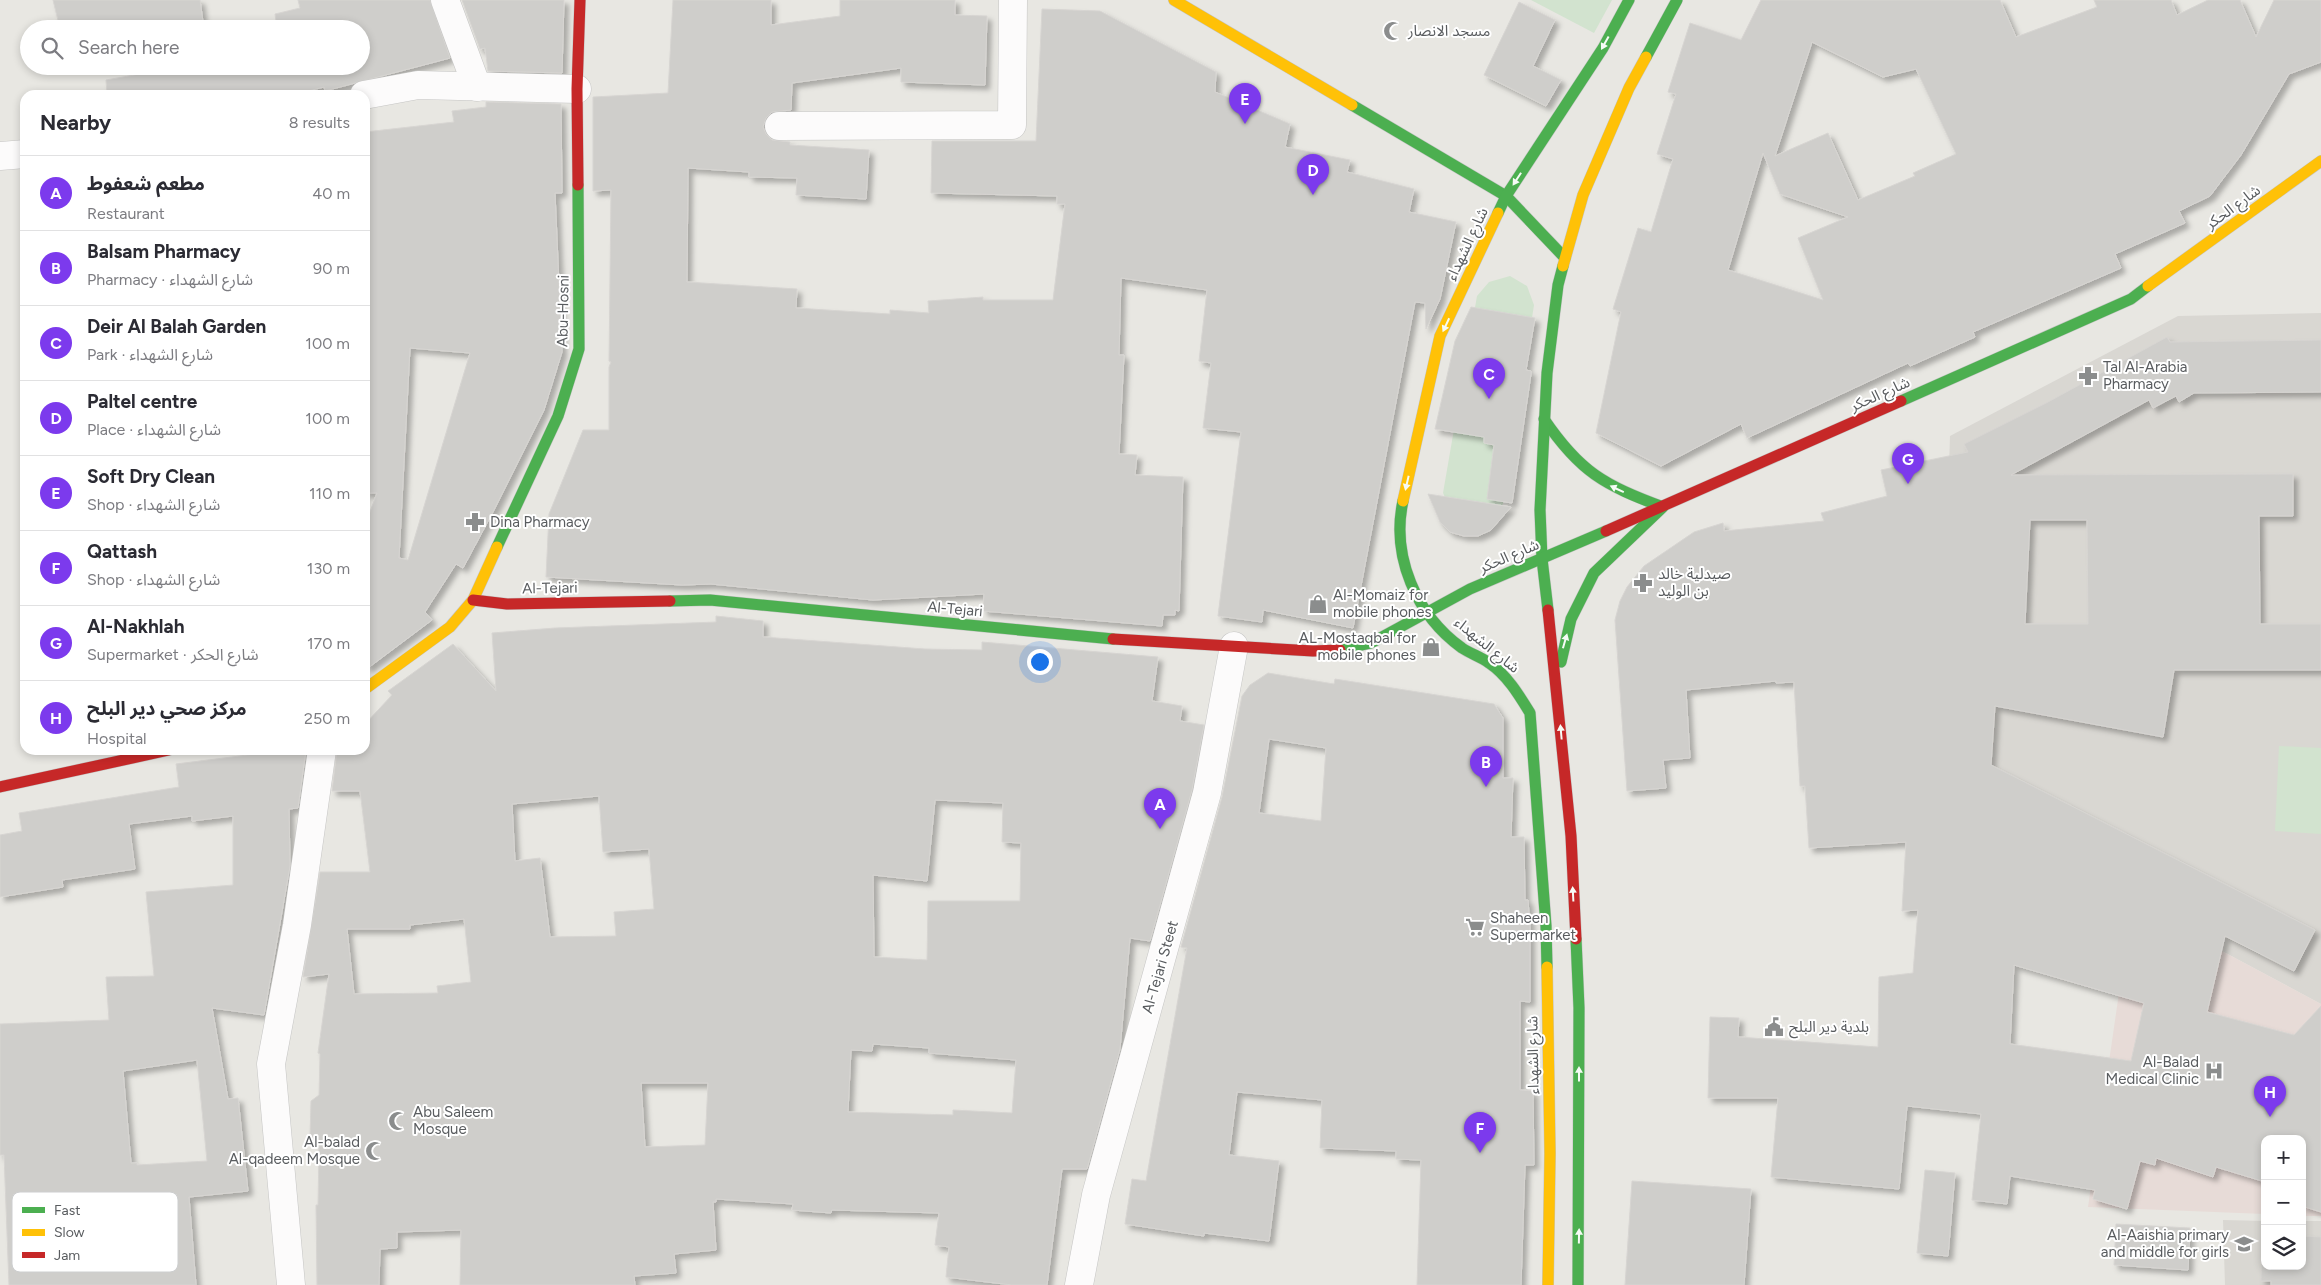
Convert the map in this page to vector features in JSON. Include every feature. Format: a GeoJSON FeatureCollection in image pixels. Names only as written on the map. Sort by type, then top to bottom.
{"type":"FeatureCollection","features":[{"type":"Feature","properties":{"kind":"street"},"geometry":{"type":"LineString","coordinates":[[445,0],[477,87]]}},
{"type":"Feature","properties":{"kind":"street","name":"Abu-Hosni"},"geometry":{"type":"LineString","coordinates":[[370,684],[450,627],[473,600],[558,416],[579,349],[577,89],[580,0]]}},
{"type":"Feature","properties":{"kind":"street"},"geometry":{"type":"LineString","coordinates":[[779,126],[1012,125],[1013,0]]}},
{"type":"Feature","properties":{"kind":"street"},"geometry":{"type":"LineString","coordinates":[[1174,0],[1506,196],[1565,258]]}},
{"type":"Feature","properties":{"kind":"street","name":"شارع الشهداء"},"geometry":{"type":"LineString","coordinates":[[1548,1285],[1550,1153],[1546,926],[1530,713],[1515,688],[1490,663],[1462,648],[1426,613],[1407,576],[1400,543],[1400,516],[1440,336],[1506,196],[1602,48],[1629,0]]}},
{"type":"Feature","properties":{"kind":"street"},"geometry":{"type":"LineString","coordinates":[[1578,1285],[1579,1008],[1571,836],[1542,559],[1540,510],[1547,374],[1558,285],[1583,195],[1629,88],[1677,0]]}},
{"type":"Feature","properties":{"kind":"street"},"geometry":{"type":"LineString","coordinates":[[370,94],[418,85],[577,89]]}},
{"type":"Feature","properties":{"kind":"street"},"geometry":{"type":"LineString","coordinates":[[0,156],[20,154]]}},
{"type":"Feature","properties":{"kind":"street","name":"شارع الحكر"},"geometry":{"type":"LineString","coordinates":[[1426,613],[1470,589],[1663,507],[2131,299],[2321,161]]}},
{"type":"Feature","properties":{"kind":"street"},"geometry":{"type":"LineString","coordinates":[[1544,420],[1564,450],[1584,470],[1620,491],[1663,507],[1594,573],[1571,619],[1562,650],[1557,689]]}},
{"type":"Feature","properties":{"kind":"street","name":"Al-Tejari"},"geometry":{"type":"LineString","coordinates":[[473,600],[507,604],[710,600],[1112,639],[1313,651],[1345,650],[1371,643],[1426,613]]}},
{"type":"Feature","properties":{"kind":"street","name":"Al-Tejari Steet"},"geometry":{"type":"LineString","coordinates":[[1078,1285],[1096,1195],[1207,793],[1234,646]]}},
{"type":"Feature","properties":{"kind":"street"},"geometry":{"type":"LineString","coordinates":[[0,787],[146,755]]}},
{"type":"Feature","properties":{"kind":"street"},"geometry":{"type":"LineString","coordinates":[[291,1285],[271,1064],[297,925],[321,755]]}},
{"type":"Feature","properties":{"kind":"shaded area"},"geometry":{"type":"Polygon","coordinates":[[[2321,313],[2321,1004],[2132,903],[1939,786],[1950,436],[2178,316],[2321,313]]]}},
{"type":"Feature","properties":{"kind":"shaded area","name":"Al-Balad Medical Clinic"},"geometry":{"type":"Polygon","coordinates":[[[2132,903],[2321,1004],[2321,1216],[2306,1216],[2306,1135],[2261,1135],[2261,1214],[2088,1207],[2132,903]]]}},
{"type":"Feature","properties":{"kind":"shaded area","name":"Al-Aaishia primary and middle for girls"},"geometry":{"type":"Polygon","coordinates":[[[2223,1220],[2261,1221],[2261,1270],[2306,1270],[2306,1221],[2321,1221],[2321,1285],[2225,1285],[2223,1220]]]}},
{"type":"Feature","properties":{"kind":"green space"},"geometry":{"type":"Polygon","coordinates":[[[1531,0],[1612,0],[1594,33],[1531,0]]]}},
{"type":"Feature","properties":{"kind":"green space"},"geometry":{"type":"Polygon","coordinates":[[[1510,276],[1527,286],[1534,305],[1503,504],[1488,519],[1451,510],[1443,493],[1477,296],[1489,282],[1510,276]]]}},
{"type":"Feature","properties":{"kind":"green space"},"geometry":{"type":"Polygon","coordinates":[[[2279,746],[2321,748],[2321,834],[2275,831],[2279,746]]]}},
{"type":"Feature","properties":{"kind":"building"},"geometry":{"type":"Polygon","coordinates":[[[53,0],[200,0],[203,20],[58,20],[53,0]]]}},
{"type":"Feature","properties":{"kind":"building"},"geometry":{"type":"Polygon","coordinates":[[[298,0],[430,0],[450,58],[329,90],[325,90],[324,87],[312,90],[107,90],[106,80],[134,75],[370,75],[370,20],[276,20],[275,14],[300,8],[298,0]]]}},
{"type":"Feature","properties":{"kind":"building"},"geometry":{"type":"Polygon","coordinates":[[[462,0],[564,0],[562,73],[488,71],[485,48],[480,49],[462,0]]]}},
{"type":"Feature","properties":{"kind":"building"},"geometry":{"type":"Polygon","coordinates":[[[673,0],[771,0],[771,25],[840,16],[840,0],[955,0],[955,15],[987,16],[985,85],[901,82],[901,68],[792,83],[791,110],[772,112],[766,118],[763,127],[766,134],[772,140],[790,142],[790,145],[869,150],[866,199],[796,195],[797,178],[749,177],[749,172],[688,168],[687,282],[797,289],[796,308],[890,314],[890,310],[929,313],[928,301],[983,297],[983,300],[1053,300],[1065,204],[1057,204],[1057,196],[931,193],[932,141],[1036,141],[1042,9],[1100,11],[1216,72],[1215,92],[1290,124],[1285,147],[1350,160],[1347,172],[1414,189],[1409,212],[1456,222],[1440,299],[1426,329],[1425,303],[1415,302],[1353,628],[1263,610],[1262,622],[1218,616],[1241,432],[1203,428],[1211,363],[1199,361],[1207,290],[1121,278],[1119,355],[1124,355],[1119,454],[1137,455],[1135,475],[1183,477],[1179,611],[1175,610],[1175,615],[1163,615],[1162,626],[983,611],[984,594],[873,600],[711,584],[682,585],[546,577],[549,514],[583,430],[609,430],[611,190],[593,191],[593,97],[668,93],[673,0]]]}},
{"type":"Feature","properties":{"kind":"building"},"geometry":{"type":"Polygon","coordinates":[[[1761,0],[2000,0],[2016,37],[2097,7],[2094,0],[2171,0],[2177,15],[2208,0],[2240,0],[2256,37],[2274,0],[2321,0],[2321,62],[2289,74],[2241,155],[2210,196],[2179,211],[2185,223],[2115,254],[2121,268],[1973,332],[1975,337],[1910,366],[1908,363],[1747,438],[1741,424],[1661,466],[1596,433],[1621,312],[1613,309],[1638,228],[1651,232],[1673,159],[1657,154],[1676,94],[1668,92],[1690,23],[1741,40],[1761,0]],[[1812,42],[1775,156],[1828,133],[1858,200],[1915,176],[1913,173],[1956,154],[1916,69],[1883,77],[1812,42]],[[1763,153],[1728,270],[1823,300],[1798,238],[1848,217],[1780,194],[1763,153]]]}},
{"type":"Feature","properties":{"kind":"building"},"geometry":{"type":"Polygon","coordinates":[[[1519,2],[1555,20],[1533,66],[1561,80],[1546,106],[1484,75],[1519,2]]]}},
{"type":"Feature","properties":{"kind":"building"},"geometry":{"type":"Polygon","coordinates":[[[486,102],[561,104],[562,193],[555,193],[562,352],[544,410],[494,510],[463,568],[456,564],[425,612],[432,620],[370,666],[370,512],[377,493],[370,493],[370,131],[454,122],[452,111],[486,107],[486,102]],[[410,348],[399,558],[408,560],[470,353],[410,348]]]}},
{"type":"Feature","properties":{"kind":"building"},"geometry":{"type":"Polygon","coordinates":[[[1471,307],[1535,318],[1526,370],[1531,371],[1531,374],[1512,503],[1487,499],[1494,445],[1484,443],[1484,437],[1435,429],[1455,341],[1471,307]]]}},
{"type":"Feature","properties":{"kind":"building"},"geometry":{"type":"Polygon","coordinates":[[[2167,337],[2170,342],[2321,340],[2321,392],[2194,393],[2179,402],[2176,396],[2153,408],[2149,400],[2011,475],[2293,474],[2293,516],[2259,516],[2260,624],[2321,624],[2321,670],[2174,670],[2163,737],[1995,706],[1991,765],[2315,930],[2294,971],[2225,936],[2207,1012],[2294,1035],[2321,1006],[2321,1212],[2306,1207],[2306,1135],[2261,1135],[2261,1181],[2216,1167],[2213,1177],[2156,1158],[2155,1165],[2140,1161],[2127,1209],[2093,1199],[2095,1190],[2010,1176],[2007,1204],[1972,1200],[1981,1114],[1907,1106],[1899,1189],[1771,1177],[1778,1098],[1708,1098],[1710,1017],[1739,1018],[1738,1037],[1878,1047],[1879,977],[1913,973],[1918,910],[1902,911],[1906,842],[1809,848],[1805,786],[1800,786],[1794,682],[1776,683],[1776,681],[1686,690],[1690,758],[1663,760],[1666,788],[1627,791],[1615,620],[1620,601],[1627,587],[1644,566],[1694,532],[1723,523],[1724,531],[1824,521],[1821,513],[1887,496],[1881,470],[1968,452],[1964,444],[2048,402],[2167,337]],[[2030,520],[2025,624],[2088,624],[2087,520],[2030,520]],[[2014,965],[2010,1044],[2131,1061],[2144,1003],[2014,965]]]}},
{"type":"Feature","properties":{"kind":"building"},"geometry":{"type":"Polygon","coordinates":[[[1428,494],[1511,507],[1491,530],[1478,536],[1464,536],[1450,532],[1440,522],[1428,494]]]}},
{"type":"Feature","properties":{"kind":"building"},"geometry":{"type":"Polygon","coordinates":[[[716,616],[763,621],[763,637],[925,649],[982,650],[982,642],[1158,657],[1152,701],[1182,706],[1180,721],[1204,725],[1192,790],[1150,941],[1130,938],[1120,1049],[1087,1169],[1062,1169],[1047,1285],[1012,1285],[946,1277],[949,1247],[935,1245],[939,1213],[832,1210],[831,1213],[792,1210],[793,1204],[716,1199],[716,1202],[713,1202],[716,1250],[674,1254],[676,1273],[634,1276],[635,1285],[460,1285],[461,1230],[397,1232],[397,1248],[380,1249],[379,1285],[317,1285],[316,1205],[318,1205],[319,1146],[310,1135],[311,1101],[319,1095],[320,1054],[318,1053],[329,974],[303,977],[320,872],[370,872],[360,791],[332,791],[336,755],[370,755],[370,719],[392,695],[388,691],[453,644],[496,691],[492,633],[555,628],[716,622],[716,616]],[[599,796],[512,804],[515,861],[540,858],[550,937],[616,936],[614,912],[654,909],[649,849],[603,852],[599,796]],[[935,800],[927,881],[873,875],[874,957],[927,960],[928,901],[1020,901],[1021,843],[1002,842],[1003,803],[935,800]],[[464,919],[410,925],[410,929],[347,929],[354,994],[438,993],[437,986],[471,982],[464,919]],[[873,1044],[872,1051],[851,1050],[848,1112],[953,1115],[953,1110],[1012,1113],[1016,1060],[929,1053],[929,1048],[873,1044]],[[641,1083],[645,1147],[705,1145],[708,1083],[641,1083]]]}},
{"type":"Feature","properties":{"kind":"building"},"geometry":{"type":"Polygon","coordinates":[[[1268,673],[1334,684],[1335,679],[1494,704],[1503,718],[1503,778],[1513,778],[1511,837],[1524,837],[1525,900],[1528,900],[1530,927],[1530,1002],[1520,1001],[1520,1090],[1533,1091],[1534,1165],[1525,1165],[1521,1285],[1417,1285],[1421,1160],[1396,1159],[1396,1151],[1320,1148],[1322,1100],[1237,1092],[1229,1155],[1279,1161],[1269,1241],[1204,1233],[1204,1236],[1125,1224],[1132,1179],[1146,1181],[1187,948],[1181,947],[1222,797],[1242,696],[1250,685],[1268,673]],[[1269,739],[1259,813],[1321,821],[1326,748],[1269,739]]]}},
{"type":"Feature","properties":{"kind":"building"},"geometry":{"type":"Polygon","coordinates":[[[247,755],[305,755],[298,808],[289,809],[290,866],[264,1015],[212,1008],[228,1099],[238,1098],[248,1191],[189,1197],[196,1285],[9,1285],[4,1155],[0,1155],[0,1024],[109,1020],[106,977],[154,976],[146,892],[233,885],[233,816],[192,821],[192,816],[129,824],[135,869],[62,880],[63,887],[0,897],[0,835],[22,831],[19,813],[179,787],[176,764],[247,755]],[[197,1060],[123,1071],[131,1163],[137,1163],[137,1165],[207,1161],[197,1060]]]}},
{"type":"Feature","properties":{"kind":"building"},"geometry":{"type":"Polygon","coordinates":[[[1925,1170],[1955,1173],[1948,1256],[1917,1253],[1925,1170]]]}},
{"type":"Feature","properties":{"kind":"building"},"geometry":{"type":"Polygon","coordinates":[[[1632,1181],[1751,1189],[1744,1285],[1625,1285],[1632,1181]]]}},
{"type":"Feature","properties":{"kind":"building"},"geometry":{"type":"Polygon","coordinates":[[[2116,1224],[2190,1228],[2188,1270],[2114,1265],[2116,1224]]]}},
{"type":"Feature","properties":{"kind":"building"},"geometry":{"type":"Polygon","coordinates":[[[2306,1236],[2321,1237],[2321,1285],[2271,1285],[2271,1281],[2261,1281],[2261,1270],[2306,1270],[2306,1236]]]}},
{"type":"Feature","properties":{"kind":"traffic: fast"},"geometry":{"type":"LineString","coordinates":[[1498,213],[1506,196],[1603,48],[1629,0]]}},
{"type":"Feature","properties":{"kind":"traffic: fast"},"geometry":{"type":"LineString","coordinates":[[1646,57],[1677,0]]}},
{"type":"Feature","properties":{"kind":"traffic: fast"},"geometry":{"type":"LineString","coordinates":[[1352,105],[1506,196],[1565,258]]}},
{"type":"Feature","properties":{"kind":"traffic: fast"},"geometry":{"type":"LineString","coordinates":[[497,547],[558,416],[579,349],[578,185]]}},
{"type":"Feature","properties":{"kind":"traffic: fast"},"geometry":{"type":"LineString","coordinates":[[1548,610],[1542,559],[1540,510],[1547,373],[1558,285],[1563,266]]}},
{"type":"Feature","properties":{"kind":"traffic: fast"},"geometry":{"type":"LineString","coordinates":[[1901,401],[2131,299],[2148,286]]}},
{"type":"Feature","properties":{"kind":"traffic: fast"},"geometry":{"type":"LineString","coordinates":[[1544,419],[1569,452],[1595,475],[1625,491],[1663,507],[1594,573],[1571,619],[1561,662]]}},
{"type":"Feature","properties":{"kind":"traffic: fast"},"geometry":{"type":"LineString","coordinates":[[1403,501],[1400,522],[1404,563],[1420,601],[1432,619],[1446,634],[1462,648],[1486,661],[1507,679],[1530,713],[1546,926],[1547,967]]}},
{"type":"Feature","properties":{"kind":"traffic: fast"},"geometry":{"type":"LineString","coordinates":[[1340,650],[1371,643],[1470,589],[1606,531]]}},
{"type":"Feature","properties":{"kind":"traffic: fast"},"geometry":{"type":"LineString","coordinates":[[670,601],[710,600],[1113,639]]}},
{"type":"Feature","properties":{"kind":"traffic: fast"},"geometry":{"type":"LineString","coordinates":[[1576,939],[1579,1008],[1578,1285]]}},
{"type":"Feature","properties":{"kind":"traffic: slow"},"geometry":{"type":"LineString","coordinates":[[1174,0],[1352,105]]}},
{"type":"Feature","properties":{"kind":"traffic: slow"},"geometry":{"type":"LineString","coordinates":[[1563,266],[1583,195],[1629,88],[1646,57]]}},
{"type":"Feature","properties":{"kind":"traffic: slow"},"geometry":{"type":"LineString","coordinates":[[2148,286],[2321,161]]}},
{"type":"Feature","properties":{"kind":"traffic: slow"},"geometry":{"type":"LineString","coordinates":[[1403,501],[1440,336],[1498,213]]}},
{"type":"Feature","properties":{"kind":"traffic: slow"},"geometry":{"type":"LineString","coordinates":[[370,685],[450,627],[473,600],[497,547]]}},
{"type":"Feature","properties":{"kind":"traffic: slow"},"geometry":{"type":"LineString","coordinates":[[1547,967],[1550,1153],[1548,1285]]}},
{"type":"Feature","properties":{"kind":"traffic: jam"},"geometry":{"type":"LineString","coordinates":[[578,185],[577,89],[580,0]]}},
{"type":"Feature","properties":{"kind":"traffic: jam"},"geometry":{"type":"LineString","coordinates":[[1606,531],[1901,401]]}},
{"type":"Feature","properties":{"kind":"traffic: jam"},"geometry":{"type":"LineString","coordinates":[[473,600],[507,604],[670,601]]}},
{"type":"Feature","properties":{"kind":"traffic: jam"},"geometry":{"type":"LineString","coordinates":[[1548,610],[1571,836],[1576,939]]}},
{"type":"Feature","properties":{"kind":"traffic: jam"},"geometry":{"type":"LineString","coordinates":[[1113,639],[1313,651],[1340,650]]}},
{"type":"Feature","properties":{"kind":"traffic: jam"},"geometry":{"type":"LineString","coordinates":[[0,787],[146,755]]}},
{"type":"Feature","properties":{"kind":"place","name":"مسجد الانصار"},"geometry":{"type":"Point","coordinates":[1393,31]}},
{"type":"Feature","properties":{"kind":"place","name":"Soft Dry Clean"},"geometry":{"type":"Point","coordinates":[1245,124]}},
{"type":"Feature","properties":{"kind":"place","name":"Paltel centre"},"geometry":{"type":"Point","coordinates":[1313,195]}},
{"type":"Feature","properties":{"kind":"place","name":"Tal Al-Arabia Pharmacy"},"geometry":{"type":"Point","coordinates":[2088,376]}},
{"type":"Feature","properties":{"kind":"place","name":"Deir Al Balah Garden"},"geometry":{"type":"Point","coordinates":[1489,399]}},
{"type":"Feature","properties":{"kind":"place","name":"Al-Nakhlah"},"geometry":{"type":"Point","coordinates":[1908,484]}},
{"type":"Feature","properties":{"kind":"place","name":"Dina Pharmacy"},"geometry":{"type":"Point","coordinates":[475,522]}},
{"type":"Feature","properties":{"kind":"place","name":"صيدلية خالد بن الوليد"},"geometry":{"type":"Point","coordinates":[1643,583]}},
{"type":"Feature","properties":{"kind":"place","name":"Al-Momaiz for mobile phones"},"geometry":{"type":"Point","coordinates":[1318,604]}},
{"type":"Feature","properties":{"kind":"place","name":"AL-Mostaqbal for mobile phones"},"geometry":{"type":"Point","coordinates":[1431,647]}},
{"type":"Feature","properties":{"kind":"place","name":"Balsam Pharmacy"},"geometry":{"type":"Point","coordinates":[1486,787]}},
{"type":"Feature","properties":{"kind":"place","name":"مطعم شعفوط"},"geometry":{"type":"Point","coordinates":[1160,829]}},
{"type":"Feature","properties":{"kind":"place","name":"Shaheen Supermarket"},"geometry":{"type":"Point","coordinates":[1475,927]}},
{"type":"Feature","properties":{"kind":"place","name":"بلدية دير البلح"},"geometry":{"type":"Point","coordinates":[1774,1027]}},
{"type":"Feature","properties":{"kind":"place","name":"Al-Balad Medical Clinic"},"geometry":{"type":"Point","coordinates":[2214,1071]}},
{"type":"Feature","properties":{"kind":"place","name":"مركز صحي دير البلح"},"geometry":{"type":"Point","coordinates":[2270,1117]}},
{"type":"Feature","properties":{"kind":"place","name":"Abu Saleem Mosque"},"geometry":{"type":"Point","coordinates":[398,1121]}},
{"type":"Feature","properties":{"kind":"place","name":"Al-balad Al-qadeem Mosque"},"geometry":{"type":"Point","coordinates":[375,1151]}},
{"type":"Feature","properties":{"kind":"place","name":"Qattash"},"geometry":{"type":"Point","coordinates":[1480,1153]}},
{"type":"Feature","properties":{"kind":"place","name":"Al-Aaishia primary and middle for girls"},"geometry":{"type":"Point","coordinates":[2244,1244]}}]}
